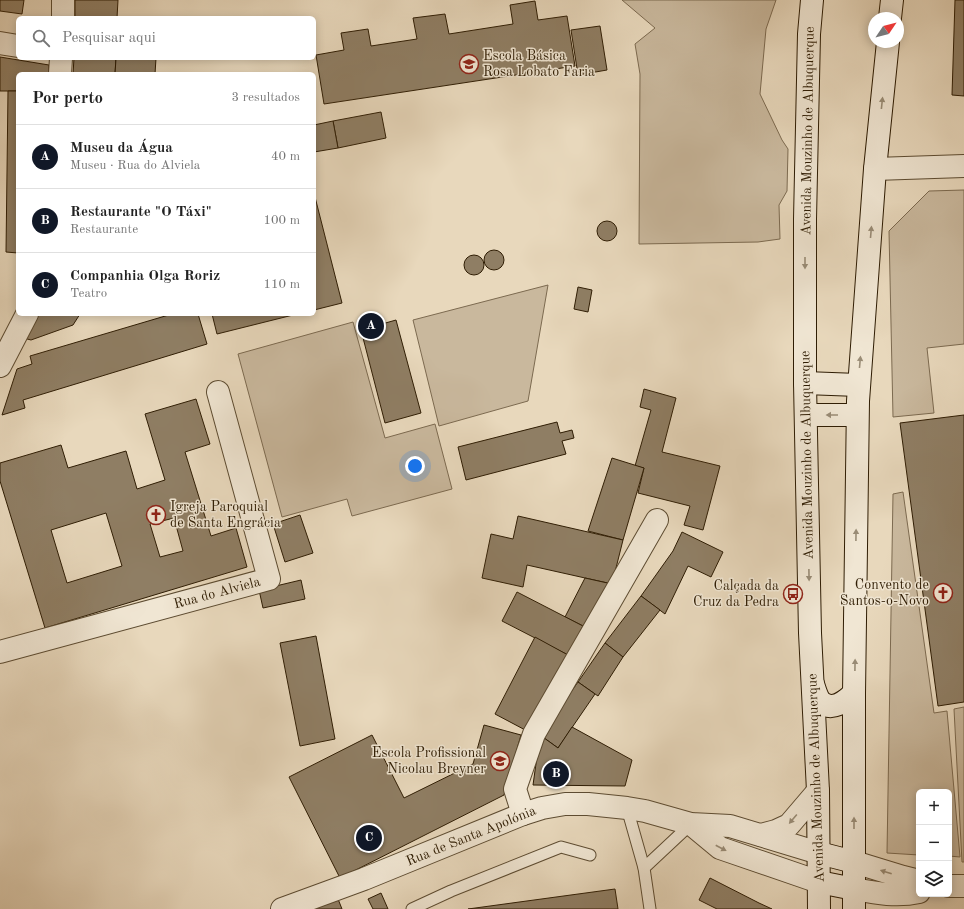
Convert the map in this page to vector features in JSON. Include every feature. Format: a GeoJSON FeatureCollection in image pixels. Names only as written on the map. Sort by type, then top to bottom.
{"type":"FeatureCollection","features":[{"type":"Feature","properties":{"kind":"main road"},"geometry":{"type":"LineString","coordinates":[[63,16],[64,0]]}},
{"type":"Feature","properties":{"kind":"main road","name":"Avenida Mouzinho de Albuquerque"},"geometry":{"type":"LineString","coordinates":[[812,0],[809,34],[805,220],[806,415],[810,633],[818,791],[819,909]]}},
{"type":"Feature","properties":{"kind":"main road"},"geometry":{"type":"LineString","coordinates":[[0,43],[16,46]]}},
{"type":"Feature","properties":{"kind":"main road"},"geometry":{"type":"LineString","coordinates":[[854,899],[854,693],[858,385],[875,169],[887,48]]}},
{"type":"Feature","properties":{"kind":"main road"},"geometry":{"type":"LineString","coordinates":[[60,72],[61,60]]}},
{"type":"Feature","properties":{"kind":"main road"},"geometry":{"type":"LineString","coordinates":[[875,169],[964,166]]}},
{"type":"Feature","properties":{"kind":"main road"},"geometry":{"type":"LineString","coordinates":[[0,366],[26,316]]}},
{"type":"Feature","properties":{"kind":"main road"},"geometry":{"type":"LineString","coordinates":[[806,383],[858,385]]}},
{"type":"Feature","properties":{"kind":"main road","name":"Rua do Alviela"},"geometry":{"type":"LineString","coordinates":[[0,652],[269,579],[218,392]]}},
{"type":"Feature","properties":{"kind":"main road"},"geometry":{"type":"LineString","coordinates":[[806,415],[857,415]]}},
{"type":"Feature","properties":{"kind":"main road"},"geometry":{"type":"LineString","coordinates":[[522,814],[515,789],[534,734],[657,520]]}},
{"type":"Feature","properties":{"kind":"main road"},"geometry":{"type":"LineString","coordinates":[[813,684],[820,701],[828,706],[835,706],[847,700],[854,693]]}},
{"type":"Feature","properties":{"kind":"main road"},"geometry":{"type":"LineString","coordinates":[[761,835],[776,831],[789,825],[818,791]]}},
{"type":"Feature","properties":{"kind":"main road","name":"Rua de Santa Apolónia"},"geometry":{"type":"LineString","coordinates":[[282,909],[364,879],[522,814],[542,808],[565,804],[588,804],[627,808],[645,811],[691,824]]}},
{"type":"Feature","properties":{"kind":"main road"},"geometry":{"type":"LineString","coordinates":[[691,824],[730,826],[854,862],[903,878],[916,880]]}},
{"type":"Feature","properties":{"kind":"main road"},"geometry":{"type":"LineString","coordinates":[[691,824],[720,848],[819,882],[854,899],[878,894],[899,895],[916,892]]}},
{"type":"Feature","properties":{"kind":"lane"},"geometry":{"type":"LineString","coordinates":[[627,808],[644,868],[650,909]]}},
{"type":"Feature","properties":{"kind":"lane"},"geometry":{"type":"LineString","coordinates":[[644,868],[691,824]]}},
{"type":"Feature","properties":{"kind":"lane"},"geometry":{"type":"LineString","coordinates":[[412,909],[451,890],[561,847],[590,855]]}},
{"type":"Feature","properties":{"kind":"shaded area"},"geometry":{"type":"Polygon","coordinates":[[[622,0],[776,0],[766,29],[760,94],[782,140],[788,149],[787,191],[779,205],[780,239],[758,242],[639,244],[640,74],[635,44],[655,28],[622,0]]]}},
{"type":"Feature","properties":{"kind":"shaded area"},"geometry":{"type":"Polygon","coordinates":[[[964,190],[964,344],[927,348],[934,413],[893,417],[889,231],[929,191],[964,190]]]}},
{"type":"Feature","properties":{"kind":"shaded area"},"geometry":{"type":"Polygon","coordinates":[[[548,285],[528,401],[439,426],[413,320],[548,285]]]}},
{"type":"Feature","properties":{"kind":"shaded area"},"geometry":{"type":"Polygon","coordinates":[[[353,322],[385,438],[435,424],[452,489],[352,516],[347,499],[282,517],[238,354],[353,322]]]}},
{"type":"Feature","properties":{"kind":"shaded area"},"geometry":{"type":"Polygon","coordinates":[[[903,492],[934,713],[947,711],[960,857],[952,856],[952,789],[916,789],[916,855],[887,853],[893,494],[903,492]]]}},
{"type":"Feature","properties":{"kind":"shaded area"},"geometry":{"type":"Polygon","coordinates":[[[964,707],[964,862],[962,862],[954,709],[964,707]]]}},
{"type":"Feature","properties":{"kind":"building"},"geometry":{"type":"Polygon","coordinates":[[[0,0],[24,0],[22,14],[0,11],[0,0]]]}},
{"type":"Feature","properties":{"kind":"building"},"geometry":{"type":"Polygon","coordinates":[[[75,0],[118,0],[117,16],[75,16],[75,0]]]}},
{"type":"Feature","properties":{"kind":"building"},"geometry":{"type":"Polygon","coordinates":[[[955,0],[964,0],[964,96],[952,95],[955,0]]]}},
{"type":"Feature","properties":{"kind":"building"},"geometry":{"type":"Polygon","coordinates":[[[535,1],[538,20],[567,16],[575,66],[324,104],[316,55],[344,50],[341,33],[368,29],[371,46],[417,39],[413,18],[445,14],[449,34],[513,24],[510,5],[535,1]]]}},
{"type":"Feature","properties":{"kind":"building"},"geometry":{"type":"Polygon","coordinates":[[[600,26],[607,70],[578,75],[571,30],[600,26]]]}},
{"type":"Feature","properties":{"kind":"building"},"geometry":{"type":"Polygon","coordinates":[[[0,57],[49,65],[49,72],[16,72],[16,91],[0,91],[0,57]]]}},
{"type":"Feature","properties":{"kind":"building"},"geometry":{"type":"Polygon","coordinates":[[[74,60],[116,60],[115,72],[73,72],[74,60]]]}},
{"type":"Feature","properties":{"kind":"building"},"geometry":{"type":"Polygon","coordinates":[[[116,60],[156,60],[155,72],[115,72],[116,60]]]}},
{"type":"Feature","properties":{"kind":"building"},"geometry":{"type":"Polygon","coordinates":[[[8,91],[16,91],[16,253],[6,252],[8,91]]]}},
{"type":"Feature","properties":{"kind":"building"},"geometry":{"type":"Polygon","coordinates":[[[381,112],[386,138],[338,148],[333,121],[381,112]]]}},
{"type":"Feature","properties":{"kind":"building"},"geometry":{"type":"Polygon","coordinates":[[[333,121],[338,148],[316,152],[316,125],[333,121]]]}},
{"type":"Feature","properties":{"kind":"building"},"geometry":{"type":"Polygon","coordinates":[[[316,201],[342,303],[316,310],[316,201]]]}},
{"type":"Feature","properties":{"kind":"building"},"geometry":{"type":"Polygon","coordinates":[[[607,221],[614,224],[617,231],[614,238],[607,241],[600,238],[597,231],[600,224],[607,221]]]}},
{"type":"Feature","properties":{"kind":"building"},"geometry":{"type":"Polygon","coordinates":[[[494,250],[501,253],[504,260],[501,267],[494,270],[487,267],[484,260],[487,253],[494,250]]]}},
{"type":"Feature","properties":{"kind":"building"},"geometry":{"type":"Polygon","coordinates":[[[474,255],[481,258],[484,265],[481,272],[474,275],[467,272],[464,265],[467,258],[474,255]]]}},
{"type":"Feature","properties":{"kind":"building"},"geometry":{"type":"Polygon","coordinates":[[[578,287],[592,290],[588,312],[574,309],[578,287]]]}},
{"type":"Feature","properties":{"kind":"building"},"geometry":{"type":"Polygon","coordinates":[[[26,316],[79,316],[73,325],[31,340],[16,336],[26,316]]]}},
{"type":"Feature","properties":{"kind":"building"},"geometry":{"type":"Polygon","coordinates":[[[165,316],[199,316],[207,344],[23,400],[25,408],[2,415],[17,369],[32,364],[30,356],[165,316]]]}},
{"type":"Feature","properties":{"kind":"building"},"geometry":{"type":"Polygon","coordinates":[[[212,316],[289,316],[217,334],[212,316]]]}},
{"type":"Feature","properties":{"kind":"building"},"geometry":{"type":"Polygon","coordinates":[[[396,320],[421,413],[385,423],[361,330],[396,320]]]}},
{"type":"Feature","properties":{"kind":"building"},"geometry":{"type":"Polygon","coordinates":[[[644,389],[676,398],[662,452],[720,466],[703,530],[684,525],[690,506],[638,493],[644,468],[635,466],[651,410],[640,407],[644,389]]]}},
{"type":"Feature","properties":{"kind":"building","name":"Igreja Paroquial de Santa Engrácia"},"geometry":{"type":"Polygon","coordinates":[[[196,399],[210,444],[185,452],[211,536],[236,528],[247,567],[45,628],[0,481],[0,463],[61,445],[68,468],[126,451],[137,489],[165,480],[145,414],[196,399]],[[106,513],[51,530],[67,583],[122,566],[106,513]],[[174,518],[150,524],[160,557],[183,551],[174,518]]]}},
{"type":"Feature","properties":{"kind":"building","name":"Convento de Santos-o-Novo"},"geometry":{"type":"Polygon","coordinates":[[[964,415],[964,702],[938,706],[900,423],[964,415]]]}},
{"type":"Feature","properties":{"kind":"building"},"geometry":{"type":"Polygon","coordinates":[[[557,422],[560,433],[572,430],[574,438],[562,441],[566,454],[466,480],[458,447],[557,422]]]}},
{"type":"Feature","properties":{"kind":"building"},"geometry":{"type":"Polygon","coordinates":[[[612,458],[644,468],[623,540],[588,531],[612,458]]]}},
{"type":"Feature","properties":{"kind":"building"},"geometry":{"type":"Polygon","coordinates":[[[300,515],[313,553],[285,562],[273,524],[300,515]]]}},
{"type":"Feature","properties":{"kind":"building"},"geometry":{"type":"Polygon","coordinates":[[[518,516],[623,540],[612,584],[527,565],[523,587],[482,578],[491,534],[513,539],[518,516]]]}},
{"type":"Feature","properties":{"kind":"building"},"geometry":{"type":"Polygon","coordinates":[[[682,532],[723,552],[711,577],[688,566],[665,614],[641,596],[673,551],[682,532]]]}},
{"type":"Feature","properties":{"kind":"building"},"geometry":{"type":"Polygon","coordinates":[[[585,578],[612,584],[583,626],[565,617],[585,578]]]}},
{"type":"Feature","properties":{"kind":"building"},"geometry":{"type":"Polygon","coordinates":[[[301,580],[305,599],[263,608],[259,590],[301,580]]]}},
{"type":"Feature","properties":{"kind":"building"},"geometry":{"type":"Polygon","coordinates":[[[517,592],[583,626],[568,655],[502,621],[517,592]]]}},
{"type":"Feature","properties":{"kind":"building"},"geometry":{"type":"Polygon","coordinates":[[[641,596],[660,610],[623,657],[605,643],[641,596]]]}},
{"type":"Feature","properties":{"kind":"building"},"geometry":{"type":"Polygon","coordinates":[[[316,636],[335,739],[300,746],[280,643],[316,636]]]}},
{"type":"Feature","properties":{"kind":"building"},"geometry":{"type":"Polygon","coordinates":[[[535,637],[568,655],[529,732],[495,714],[535,637]]]}},
{"type":"Feature","properties":{"kind":"building"},"geometry":{"type":"Polygon","coordinates":[[[605,643],[623,657],[598,696],[578,682],[605,643]]]}},
{"type":"Feature","properties":{"kind":"building"},"geometry":{"type":"Polygon","coordinates":[[[578,682],[595,694],[558,748],[540,735],[578,682]]]}},
{"type":"Feature","properties":{"kind":"building"},"geometry":{"type":"Polygon","coordinates":[[[484,725],[521,735],[504,795],[340,878],[289,777],[372,735],[404,798],[473,764],[484,725]]]}},
{"type":"Feature","properties":{"kind":"building"},"geometry":{"type":"Polygon","coordinates":[[[572,727],[632,760],[625,786],[533,785],[540,735],[558,748],[572,727]]]}},
{"type":"Feature","properties":{"kind":"building"},"geometry":{"type":"Polygon","coordinates":[[[710,878],[772,909],[717,909],[699,900],[710,878]]]}},
{"type":"Feature","properties":{"kind":"building"},"geometry":{"type":"Polygon","coordinates":[[[615,889],[618,909],[468,909],[615,889]]]}},
{"type":"Feature","properties":{"kind":"building"},"geometry":{"type":"Polygon","coordinates":[[[381,893],[388,909],[373,909],[368,899],[381,893]]]}},
{"type":"Feature","properties":{"kind":"building"},"geometry":{"type":"Polygon","coordinates":[[[338,899],[342,909],[313,909],[338,899]]]}},
{"type":"Feature","properties":{"kind":"place","name":"Escola Básica Rosa Lobato Faria"},"geometry":{"type":"Point","coordinates":[469,64]}},
{"type":"Feature","properties":{"kind":"place","name":"Museu da Água"},"geometry":{"type":"Point","coordinates":[371,326]}},
{"type":"Feature","properties":{"kind":"place","name":"Igreja Paroquial de Santa Engrácia"},"geometry":{"type":"Point","coordinates":[156,515]}},
{"type":"Feature","properties":{"kind":"place","name":"Convento de Santos-o-Novo"},"geometry":{"type":"Point","coordinates":[943,593]}},
{"type":"Feature","properties":{"kind":"place","name":"Calçada da Cruz da Pedra"},"geometry":{"type":"Point","coordinates":[793,594]}},
{"type":"Feature","properties":{"kind":"place","name":"Escola Profissional Nicolau Breyner"},"geometry":{"type":"Point","coordinates":[500,761]}},
{"type":"Feature","properties":{"kind":"place","name":"Restaurante \"O Táxi\""},"geometry":{"type":"Point","coordinates":[556,774]}},
{"type":"Feature","properties":{"kind":"place","name":"Companhia Olga Roriz"},"geometry":{"type":"Point","coordinates":[369,838]}}]}
